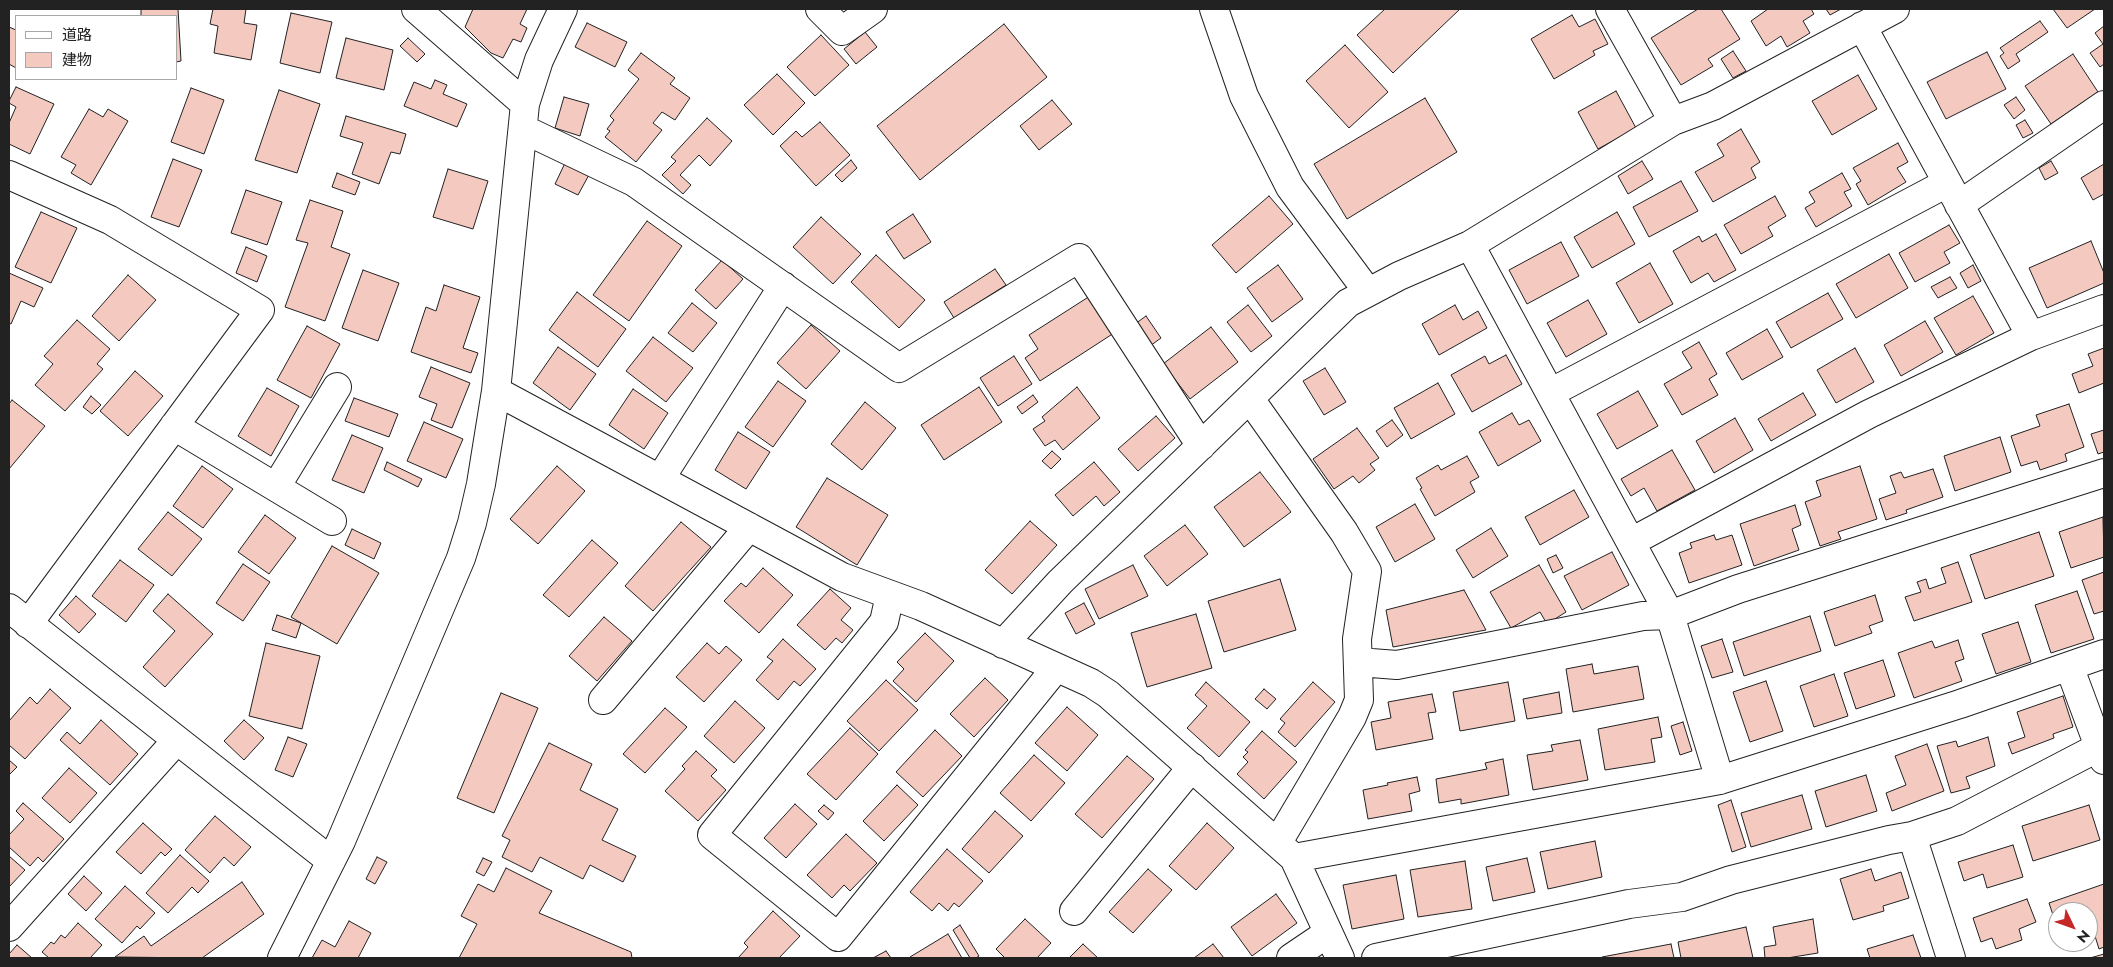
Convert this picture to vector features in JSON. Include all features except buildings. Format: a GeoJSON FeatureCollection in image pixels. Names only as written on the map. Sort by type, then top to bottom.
{"type":"FeatureCollection","features":[{"type":"Feature","properties":{"kind":"street"},"geometry":{"type":"LineString","coordinates":[[416,9],[524,117],[634,182],[899,368],[1079,258],[1201,446]]}},
{"type":"Feature","properties":{"kind":"street"},"geometry":{"type":"LineString","coordinates":[[282,958],[331,861],[461,558],[472,523],[481,484],[496,391],[524,117],[539,60],[563,9]]}},
{"type":"Feature","properties":{"kind":"street"},"geometry":{"type":"LineString","coordinates":[[820,9],[842,31],[872,9]]}},
{"type":"Feature","properties":{"kind":"street"},"geometry":{"type":"LineString","coordinates":[[1214,9],[1244,96],[1290,186],[1368,292]]}},
{"type":"Feature","properties":{"kind":"street"},"geometry":{"type":"LineString","coordinates":[[1610,9],[1673,120]]}},
{"type":"Feature","properties":{"kind":"street"},"geometry":{"type":"LineString","coordinates":[[1003,644],[1060,582],[1348,302],[1470,245],[1673,120],[1713,106],[1895,9]]}},
{"type":"Feature","properties":{"kind":"street"},"geometry":{"type":"LineString","coordinates":[[1862,26],[2031,336]]}},
{"type":"Feature","properties":{"kind":"street"},"geometry":{"type":"LineString","coordinates":[[1550,393],[1953,194],[2104,105]]}},
{"type":"Feature","properties":{"kind":"street"},"geometry":{"type":"LineString","coordinates":[[9,175],[110,220],[260,310],[174,426],[19,616],[331,861]]}},
{"type":"Feature","properties":{"kind":"street"},"geometry":{"type":"LineString","coordinates":[[1470,245],[1670,615],[1720,780]]}},
{"type":"Feature","properties":{"kind":"street"},"geometry":{"type":"LineString","coordinates":[[660,479],[782,286]]}},
{"type":"Feature","properties":{"kind":"street"},"geometry":{"type":"LineString","coordinates":[[1631,542],[1869,414],[2031,336],[2104,309]]}},
{"type":"Feature","properties":{"kind":"street"},"geometry":{"type":"LineString","coordinates":[[276,487],[337,387]]}},
{"type":"Feature","properties":{"kind":"street"},"geometry":{"type":"LineString","coordinates":[[496,391],[842,577],[921,606],[1091,683],[1108,694],[1286,850],[1340,958]]}},
{"type":"Feature","properties":{"kind":"street"},"geometry":{"type":"LineString","coordinates":[[1250,399],[1344,532],[1367,571],[1357,639],[1359,700],[1286,850]]}},
{"type":"Feature","properties":{"kind":"street"},"geometry":{"type":"LineString","coordinates":[[174,426],[332,521]]}},
{"type":"Feature","properties":{"kind":"street"},"geometry":{"type":"LineString","coordinates":[[1358,662],[1397,665],[1643,616],[1670,615],[1738,589],[2104,473]]}},
{"type":"Feature","properties":{"kind":"street"},"geometry":{"type":"LineString","coordinates":[[603,700],[749,527]]}},
{"type":"Feature","properties":{"kind":"street"},"geometry":{"type":"LineString","coordinates":[[890,595],[884,622],[712,835],[838,937],[1056,668]]}},
{"type":"Feature","properties":{"kind":"street"},"geometry":{"type":"LineString","coordinates":[[1286,850],[1720,780],[1960,704],[2104,654]]}},
{"type":"Feature","properties":{"kind":"street"},"geometry":{"type":"LineString","coordinates":[[1376,958],[1629,904],[1682,897],[1731,880],[1889,840],[1912,836],[1957,821],[2102,754],[2069,666]]}},
{"type":"Feature","properties":{"kind":"street"},"geometry":{"type":"LineString","coordinates":[[9,927],[177,740]]}},
{"type":"Feature","properties":{"kind":"street"},"geometry":{"type":"LineString","coordinates":[[1074,911],[1192,767]]}},
{"type":"Feature","properties":{"kind":"street"},"geometry":{"type":"LineString","coordinates":[[1912,836],[1951,958]]}},
{"type":"Feature","properties":{"kind":"street"},"geometry":{"type":"LineString","coordinates":[[1291,958],[1328,933]]}}]}
